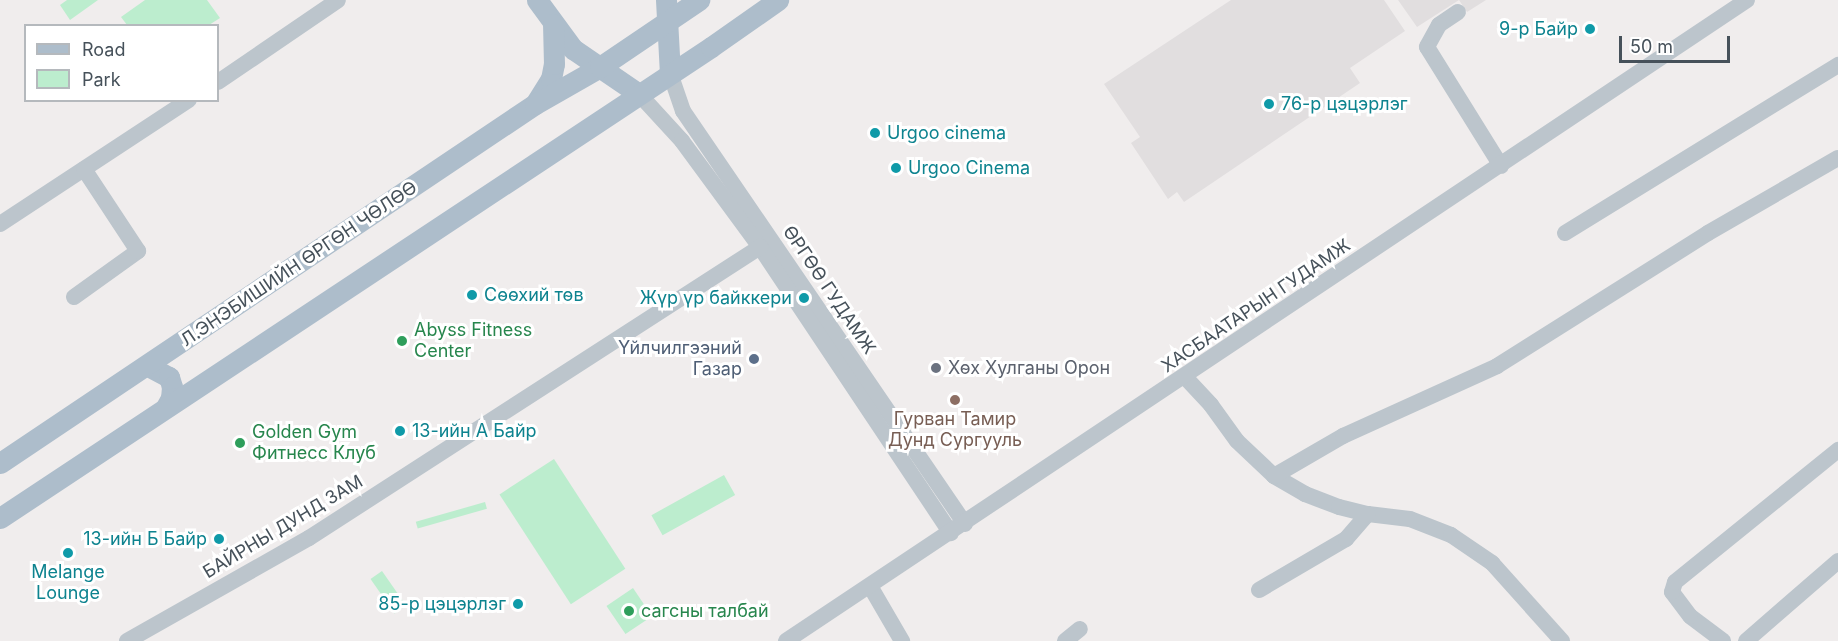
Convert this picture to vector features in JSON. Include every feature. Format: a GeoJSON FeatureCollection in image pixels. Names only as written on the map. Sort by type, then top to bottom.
{"type":"FeatureCollection","features":[{"type":"Feature","properties":{"kind":"main road"},"geometry":{"type":"LineString","coordinates":[[537,0],[573,49],[639,94]]}},
{"type":"Feature","properties":{"kind":"main road"},"geometry":{"type":"LineString","coordinates":[[666,0],[670,73]]}},
{"type":"Feature","properties":{"kind":"main road","name":"Л.ЭНЭБИШИЙН ӨРГӨН ЧӨЛӨӨ"},"geometry":{"type":"LineString","coordinates":[[0,463],[148,366],[535,104],[600,67],[699,0]]}},
{"type":"Feature","properties":{"kind":"main road"},"geometry":{"type":"LineString","coordinates":[[0,518],[778,0]]}},
{"type":"Feature","properties":{"kind":"main road"},"geometry":{"type":"LineString","coordinates":[[535,104],[550,79],[554,64],[553,24]]}},
{"type":"Feature","properties":{"kind":"main road"},"geometry":{"type":"LineString","coordinates":[[148,366],[169,377],[172,387],[171,398],[166,407]]}},
{"type":"Feature","properties":{"kind":"street"},"geometry":{"type":"LineString","coordinates":[[219,81],[317,5],[338,0]]}},
{"type":"Feature","properties":{"kind":"street","name":"ХАСБААТАРЫН ГУДАМЖ"},"geometry":{"type":"LineString","coordinates":[[786,641],[1502,166],[1747,0]]}},
{"type":"Feature","properties":{"kind":"street"},"geometry":{"type":"LineString","coordinates":[[1458,12],[1439,25],[1427,47],[1502,166]]}},
{"type":"Feature","properties":{"kind":"street"},"geometry":{"type":"LineString","coordinates":[[1565,233],[1838,65]]}},
{"type":"Feature","properties":{"kind":"street","name":"ӨРГӨӨ ГУДАМЖ"},"geometry":{"type":"LineString","coordinates":[[670,73],[682,111],[958,528]]}},
{"type":"Feature","properties":{"kind":"street","name":"ӨРГӨӨ ГУДАМЖ"},"geometry":{"type":"LineString","coordinates":[[639,94],[667,121],[958,528]]}},
{"type":"Feature","properties":{"kind":"street"},"geometry":{"type":"LineString","coordinates":[[0,224],[186,102]]}},
{"type":"Feature","properties":{"kind":"street"},"geometry":{"type":"LineString","coordinates":[[1274,476],[1343,436],[1497,366],[1698,239],[1838,158]]}},
{"type":"Feature","properties":{"kind":"street"},"geometry":{"type":"LineString","coordinates":[[74,297],[138,251],[84,169]]}},
{"type":"Feature","properties":{"kind":"street","name":"БАЙРНЫ ДУНД ЗАМ"},"geometry":{"type":"LineString","coordinates":[[127,641],[309,538],[759,247]]}},
{"type":"Feature","properties":{"kind":"street"},"geometry":{"type":"LineString","coordinates":[[1185,377],[1211,405],[1237,441],[1274,476],[1305,494],[1368,514],[1410,519],[1451,535],[1492,563],[1562,641]]}},
{"type":"Feature","properties":{"kind":"street"},"geometry":{"type":"LineString","coordinates":[[1724,641],[1690,616],[1672,592],[1675,582],[1838,450]]}},
{"type":"Feature","properties":{"kind":"street"},"geometry":{"type":"LineString","coordinates":[[1259,590],[1346,539],[1368,514]]}},
{"type":"Feature","properties":{"kind":"street"},"geometry":{"type":"LineString","coordinates":[[1746,641],[1838,561]]}},
{"type":"Feature","properties":{"kind":"street"},"geometry":{"type":"LineString","coordinates":[[870,586],[902,641]]}},
{"type":"Feature","properties":{"kind":"street"},"geometry":{"type":"LineString","coordinates":[[1065,641],[1080,629]]}},
{"type":"Feature","properties":{"kind":"shaded area"},"geometry":{"type":"Polygon","coordinates":[[[1231,0],[1384,0],[1405,31],[1350,68],[1360,83],[1184,202],[1177,192],[1168,199],[1131,143],[1140,137],[1104,84],[1231,0]]]}},
{"type":"Feature","properties":{"kind":"shaded area"},"geometry":{"type":"Polygon","coordinates":[[[1398,0],[1459,0],[1417,27],[1398,0]]]}},
{"type":"Feature","properties":{"kind":"shaded area"},"geometry":{"type":"Polygon","coordinates":[[[1459,0],[1486,0],[1467,12],[1459,0]]]}},
{"type":"Feature","properties":{"kind":"green space"},"geometry":{"type":"Polygon","coordinates":[[[67,0],[98,0],[70,20],[60,5],[67,0]]]}},
{"type":"Feature","properties":{"kind":"green space"},"geometry":{"type":"Polygon","coordinates":[[[145,0],[207,0],[220,18],[211,24],[126,24],[121,17],[145,0]]]}},
{"type":"Feature","properties":{"kind":"green space"},"geometry":{"type":"Polygon","coordinates":[[[554,459],[625,569],[571,604],[499,494],[554,459]]]}},
{"type":"Feature","properties":{"kind":"green space"},"geometry":{"type":"Polygon","coordinates":[[[724,475],[735,495],[663,535],[651,515],[724,475]]]}},
{"type":"Feature","properties":{"kind":"green space"},"geometry":{"type":"Polygon","coordinates":[[[485,502],[487,509],[418,529],[416,522],[485,502]]]}},
{"type":"Feature","properties":{"kind":"green space"},"geometry":{"type":"Polygon","coordinates":[[[382,571],[406,605],[395,613],[371,579],[382,571]]]}},
{"type":"Feature","properties":{"kind":"green space","name":"сагсны талбай"},"geometry":{"type":"Polygon","coordinates":[[[633,588],[652,616],[625,634],[606,606],[633,588]]]}},
{"type":"Feature","properties":{"kind":"place","name":"9-р Байр"},"geometry":{"type":"Point","coordinates":[1590,29]}},
{"type":"Feature","properties":{"kind":"place","name":"76-р цэцэрлэг"},"geometry":{"type":"Point","coordinates":[1269,104]}},
{"type":"Feature","properties":{"kind":"place","name":"Urgoo cinema"},"geometry":{"type":"Point","coordinates":[875,133]}},
{"type":"Feature","properties":{"kind":"place","name":"Urgoo Cinema"},"geometry":{"type":"Point","coordinates":[896,168]}},
{"type":"Feature","properties":{"kind":"place","name":"Сөөхий төв"},"geometry":{"type":"Point","coordinates":[472,295]}},
{"type":"Feature","properties":{"kind":"place","name":"Жүр үр байккери"},"geometry":{"type":"Point","coordinates":[804,298]}},
{"type":"Feature","properties":{"kind":"place","name":"Abyss Fitness Center"},"geometry":{"type":"Point","coordinates":[402,341]}},
{"type":"Feature","properties":{"kind":"place","name":"Үйлчилгээний Газар"},"geometry":{"type":"Point","coordinates":[754,359]}},
{"type":"Feature","properties":{"kind":"place","name":"Хөх Хулганы Орон"},"geometry":{"type":"Point","coordinates":[936,368]}},
{"type":"Feature","properties":{"kind":"place","name":"Гурван Тамир Дунд Сургууль"},"geometry":{"type":"Point","coordinates":[955,400]}},
{"type":"Feature","properties":{"kind":"place","name":"13-ийн А Байр"},"geometry":{"type":"Point","coordinates":[400,431]}},
{"type":"Feature","properties":{"kind":"place","name":"Golden Gym Фитнесс Клуб"},"geometry":{"type":"Point","coordinates":[240,443]}},
{"type":"Feature","properties":{"kind":"place","name":"13-ийн Б Байр"},"geometry":{"type":"Point","coordinates":[219,539]}},
{"type":"Feature","properties":{"kind":"place","name":"Melange Lounge"},"geometry":{"type":"Point","coordinates":[68,553]}},
{"type":"Feature","properties":{"kind":"place","name":"85-р цэцэрлэг"},"geometry":{"type":"Point","coordinates":[518,604]}},
{"type":"Feature","properties":{"kind":"place","name":"сагсны талбай"},"geometry":{"type":"Point","coordinates":[629,611]}}]}
